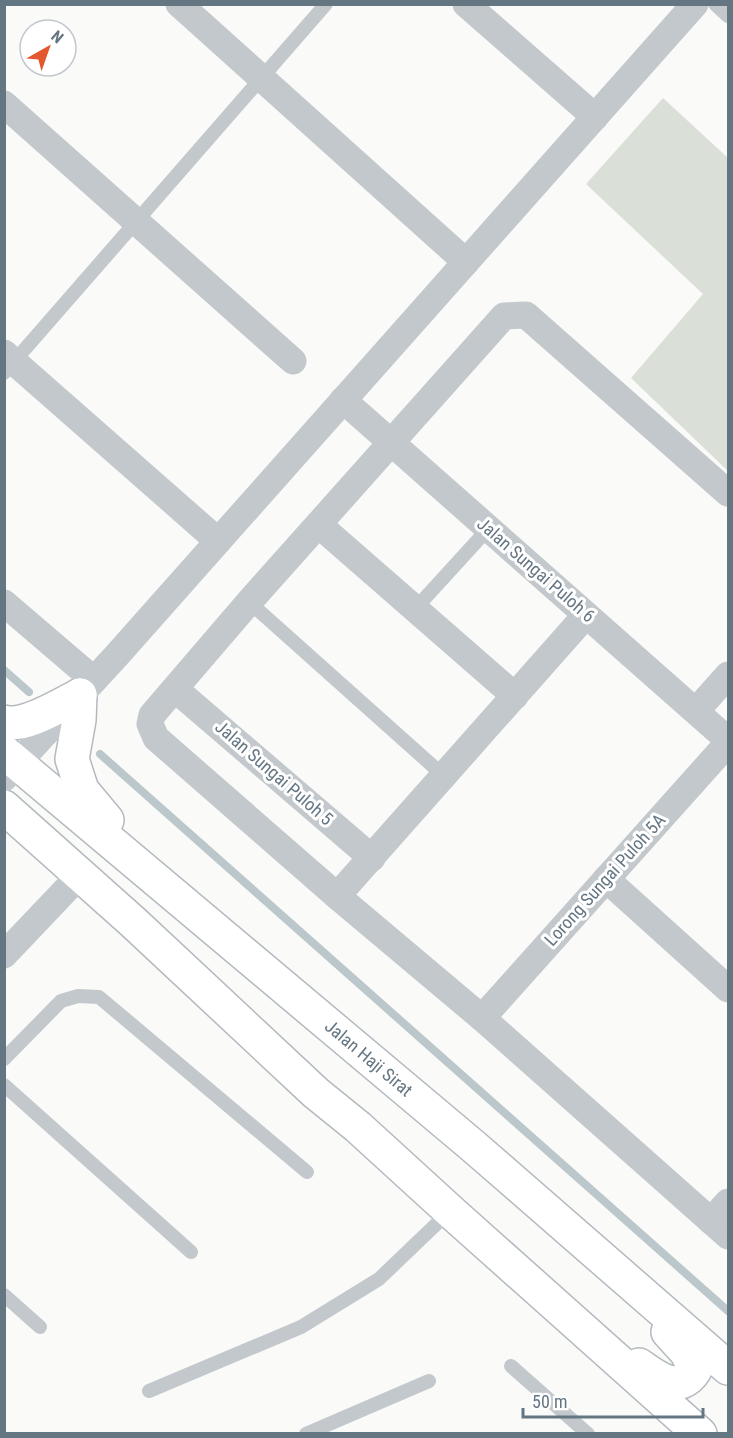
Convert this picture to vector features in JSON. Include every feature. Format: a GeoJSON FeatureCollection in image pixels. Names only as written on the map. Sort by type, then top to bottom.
{"type":"FeatureCollection","features":[{"type":"Feature","properties":{"kind":"main road"},"geometry":{"type":"LineString","coordinates":[[4,722],[32,720],[87,688]]}},
{"type":"Feature","properties":{"kind":"main road"},"geometry":{"type":"LineString","coordinates":[[87,688],[72,759],[82,790],[118,834],[219,933]]}},
{"type":"Feature","properties":{"kind":"main road","name":"Jalan Haji Sirat"},"geometry":{"type":"LineString","coordinates":[[9,764],[219,933],[464,1138],[729,1368]]}},
{"type":"Feature","properties":{"kind":"main road"},"geometry":{"type":"LineString","coordinates":[[4,807],[149,936],[316,1093],[358,1127],[700,1434]]}},
{"type":"Feature","properties":{"kind":"main road"},"geometry":{"type":"LineString","coordinates":[[563,1310],[650,1373],[672,1384],[683,1382],[695,1370],[687,1353],[599,1255]]}},
{"type":"Feature","properties":{"kind":"street"},"geometry":{"type":"LineString","coordinates":[[179,4],[466,262]]}},
{"type":"Feature","properties":{"kind":"street"},"geometry":{"type":"LineString","coordinates":[[466,4],[595,117]]}},
{"type":"Feature","properties":{"kind":"street"},"geometry":{"type":"LineString","coordinates":[[9,764],[87,688],[695,4]]}},
{"type":"Feature","properties":{"kind":"street"},"geometry":{"type":"LineString","coordinates":[[4,104],[293,361]]}},
{"type":"Feature","properties":{"kind":"street"},"geometry":{"type":"LineString","coordinates":[[723,1220],[338,896],[156,738],[150,724],[152,715],[249,602],[504,316],[526,315],[729,493]]}},
{"type":"Feature","properties":{"kind":"street"},"geometry":{"type":"LineString","coordinates":[[8,363],[218,541]]}},
{"type":"Feature","properties":{"kind":"street","name":"Jalan Sungai Puloh 6"},"geometry":{"type":"LineString","coordinates":[[343,400],[729,741]]}},
{"type":"Feature","properties":{"kind":"street"},"geometry":{"type":"LineString","coordinates":[[319,525],[515,696]]}},
{"type":"Feature","properties":{"kind":"street"},"geometry":{"type":"LineString","coordinates":[[4,603],[87,688]]}},
{"type":"Feature","properties":{"kind":"street"},"geometry":{"type":"LineString","coordinates":[[338,896],[586,615]]}},
{"type":"Feature","properties":{"kind":"street"},"geometry":{"type":"LineString","coordinates":[[696,711],[729,675]]}},
{"type":"Feature","properties":{"kind":"street","name":"Jalan Sungai Puloh 5"},"geometry":{"type":"LineString","coordinates":[[175,689],[372,858]]}},
{"type":"Feature","properties":{"kind":"street","name":"Lorong Sungai Puloh 5A"},"geometry":{"type":"LineString","coordinates":[[482,1018],[729,741]]}},
{"type":"Feature","properties":{"kind":"street"},"geometry":{"type":"LineString","coordinates":[[4,955],[80,875]]}},
{"type":"Feature","properties":{"kind":"street"},"geometry":{"type":"LineString","coordinates":[[606,879],[729,989]]}},
{"type":"Feature","properties":{"kind":"lane"},"geometry":{"type":"LineString","coordinates":[[8,363],[136,222],[326,4]]}},
{"type":"Feature","properties":{"kind":"lane"},"geometry":{"type":"LineString","coordinates":[[715,4],[729,16]]}},
{"type":"Feature","properties":{"kind":"lane"},"geometry":{"type":"LineString","coordinates":[[415,609],[488,529]]}},
{"type":"Feature","properties":{"kind":"lane"},"geometry":{"type":"LineString","coordinates":[[249,602],[444,776]]}},
{"type":"Feature","properties":{"kind":"lane"},"geometry":{"type":"LineString","coordinates":[[4,1059],[61,1001],[78,996],[99,997],[307,1172]]}},
{"type":"Feature","properties":{"kind":"lane"},"geometry":{"type":"LineString","coordinates":[[4,1085],[191,1251]]}},
{"type":"Feature","properties":{"kind":"lane"},"geometry":{"type":"LineString","coordinates":[[149,1391],[301,1327],[379,1280],[450,1211]]}},
{"type":"Feature","properties":{"kind":"lane"},"geometry":{"type":"LineString","coordinates":[[4,1295],[40,1327]]}},
{"type":"Feature","properties":{"kind":"lane"},"geometry":{"type":"LineString","coordinates":[[511,1366],[588,1434]]}},
{"type":"Feature","properties":{"kind":"lane"},"geometry":{"type":"LineString","coordinates":[[306,1434],[429,1381]]}},
{"type":"Feature","properties":{"kind":"shaded area"},"geometry":{"type":"Polygon","coordinates":[[[663,98],[728,158],[728,471],[631,378],[703,294],[586,184],[663,98]]]}},
{"type":"Feature","properties":{"kind":"waterway"},"geometry":{"type":"LineString","coordinates":[[4,670],[29,692]]}},
{"type":"Feature","properties":{"kind":"waterway"},"geometry":{"type":"LineString","coordinates":[[100,754],[728,1311]]}}]}
